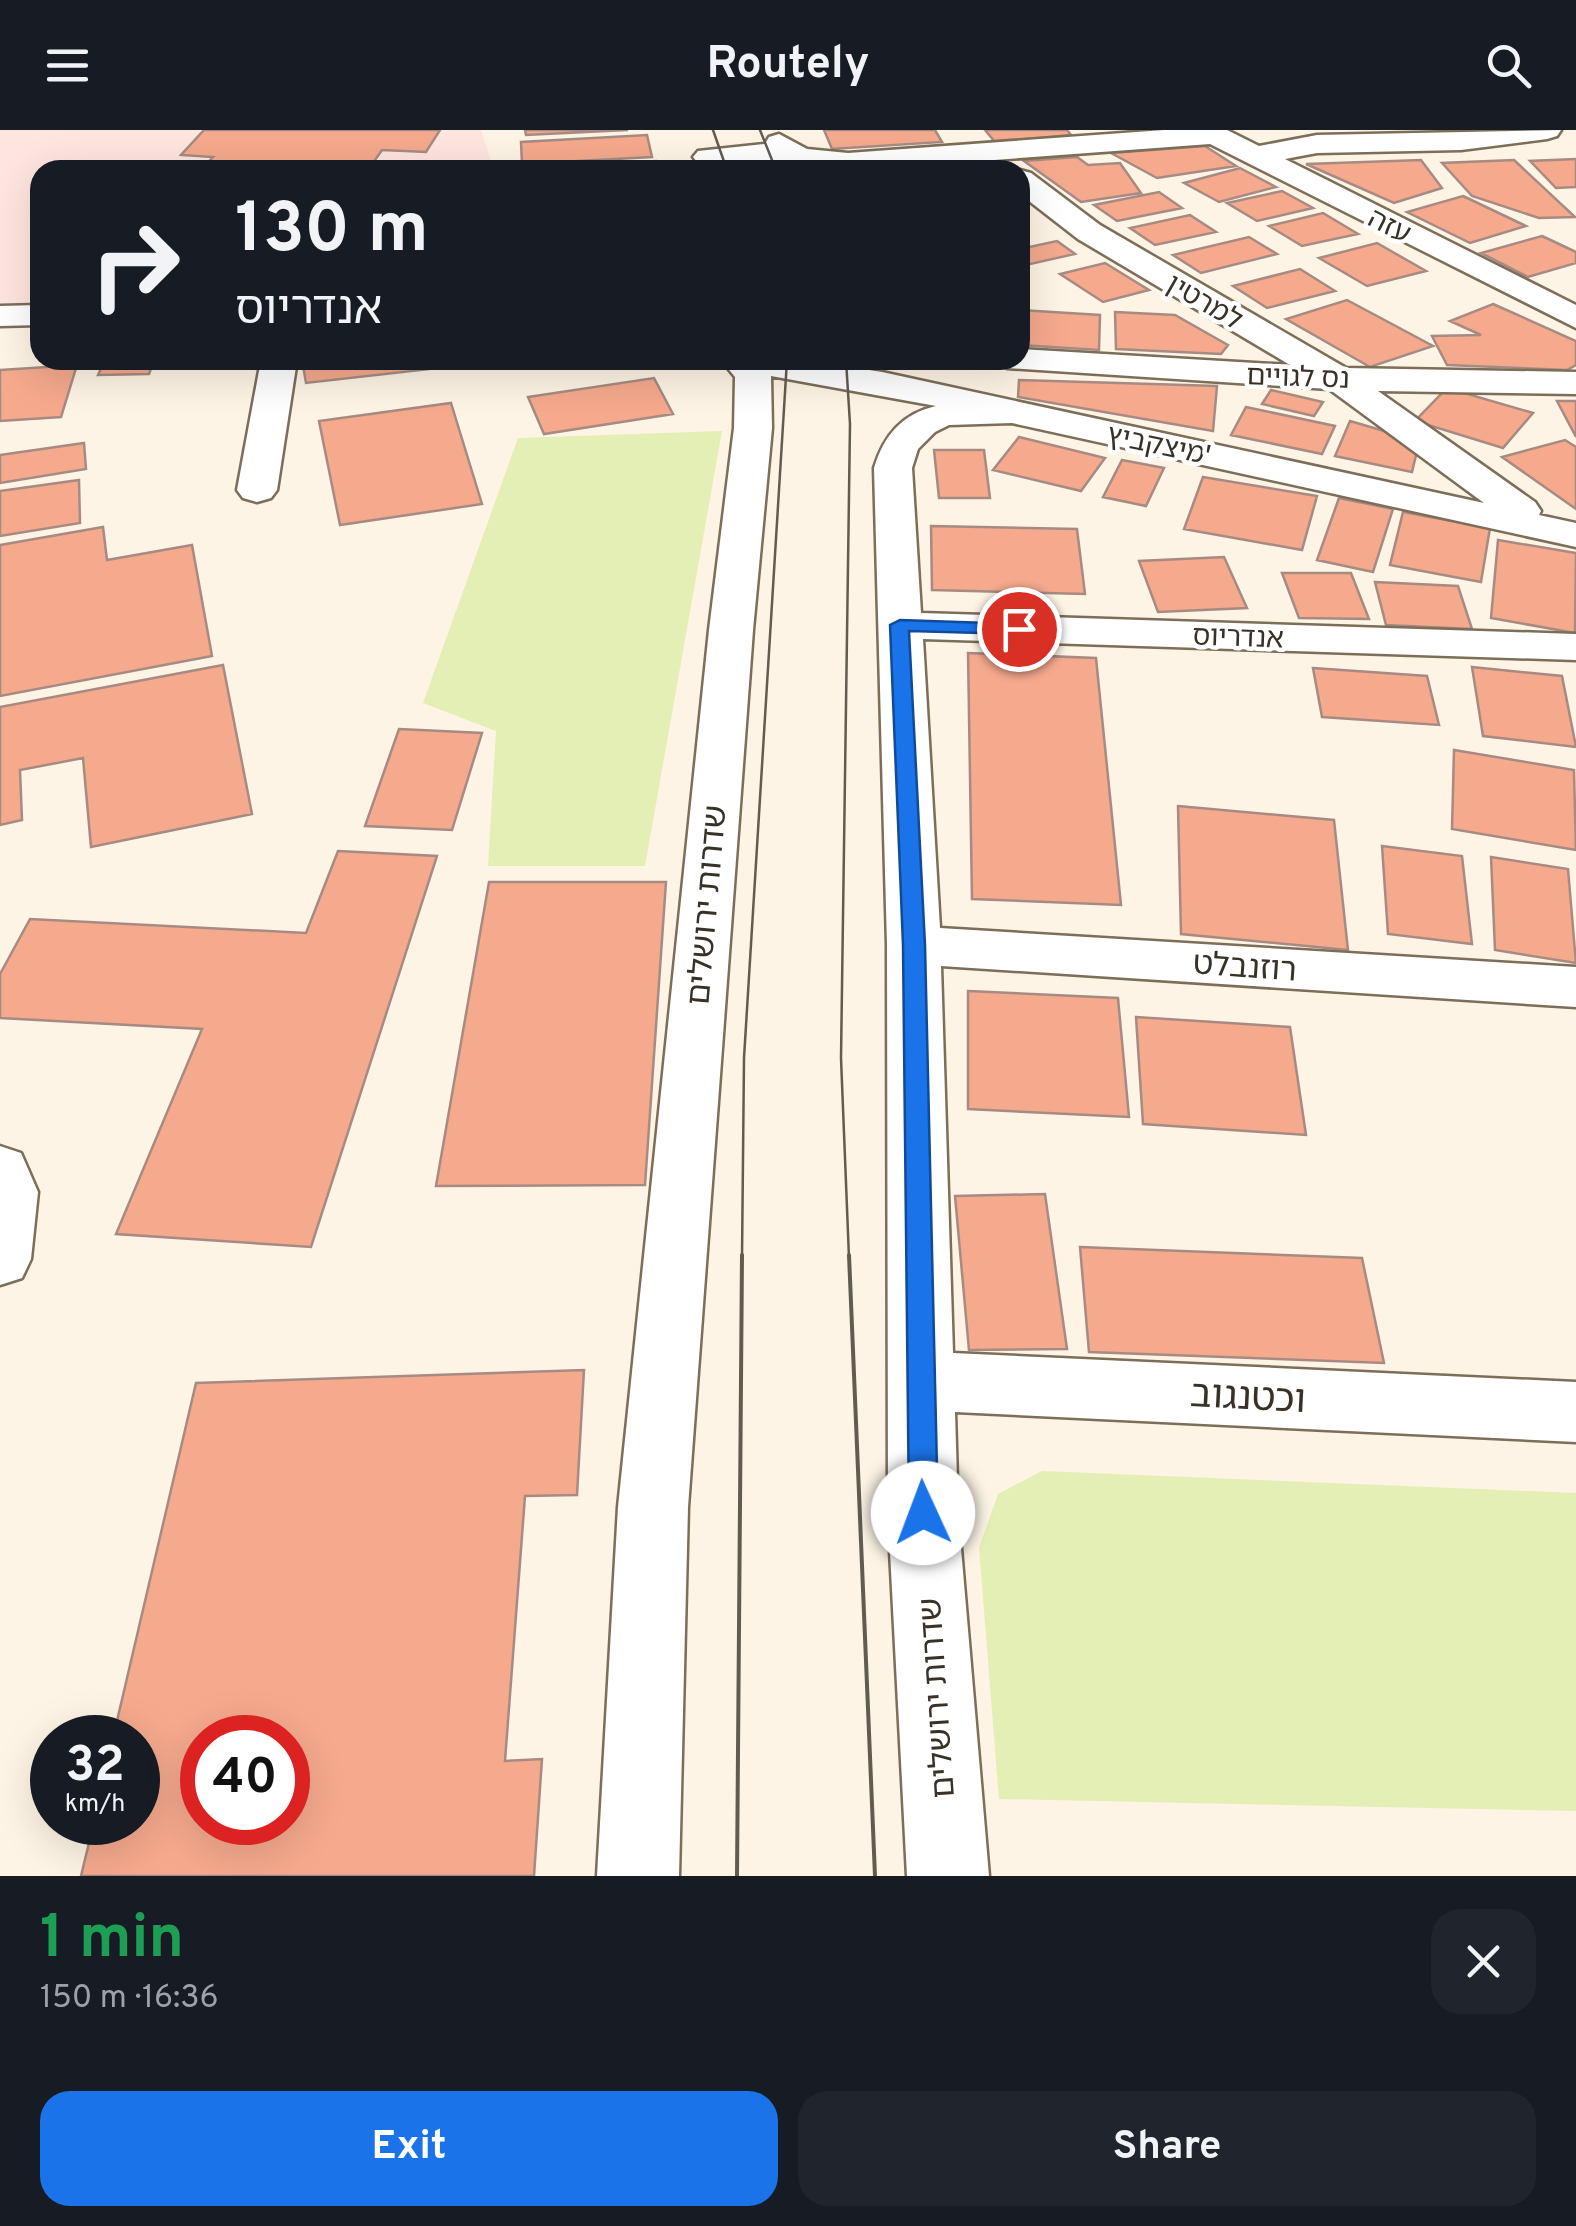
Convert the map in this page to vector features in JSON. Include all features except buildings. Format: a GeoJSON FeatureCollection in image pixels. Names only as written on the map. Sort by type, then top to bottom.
{"type":"FeatureCollection","features":[{"type":"Feature","properties":{"kind":"street"},"geometry":{"type":"LineString","coordinates":[[1252,156],[1316,144],[1461,141],[1547,130]]}},
{"type":"Feature","properties":{"kind":"street"},"geometry":{"type":"LineString","coordinates":[[859,160],[1209,132]]}},
{"type":"Feature","properties":{"kind":"street","name":"עזה"},"geometry":{"type":"LineString","coordinates":[[1209,132],[1576,318]]}},
{"type":"Feature","properties":{"kind":"street"},"geometry":{"type":"LineString","coordinates":[[706,152],[782,149],[818,160]]}},
{"type":"Feature","properties":{"kind":"street","name":"למרטין"},"geometry":{"type":"LineString","coordinates":[[1030,187],[1089,232],[1338,378],[1539,524]]}},
{"type":"Feature","properties":{"kind":"street"},"geometry":{"type":"LineString","coordinates":[[0,316],[30,316]]}},
{"type":"Feature","properties":{"kind":"street","name":"נס לגויים"},"geometry":{"type":"LineString","coordinates":[[1030,361],[1338,378],[1576,383]]}},
{"type":"Feature","properties":{"kind":"street"},"geometry":{"type":"LineString","coordinates":[[257,490],[277,370]]}},
{"type":"Feature","properties":{"kind":"street","name":"שדרות ירושלים"},"geometry":{"type":"LineString","coordinates":[[638,1876],[654,1487],[731,630],[753,428],[756,385],[749,370]]}},
{"type":"Feature","properties":{"kind":"street","name":"מיצקביץ'"},"geometry":{"type":"LineString","coordinates":[[801,370],[882,383],[1576,535]]}},
{"type":"Feature","properties":{"kind":"street","name":"שדרות ירושלים"},"geometry":{"type":"LineString","coordinates":[[948,1876],[923,1513],[914,945],[892,468],[896,446],[905,433],[932,419],[967,412],[1010,412]]}},
{"type":"Feature","properties":{"kind":"street","name":"אנדריוס"},"geometry":{"type":"LineString","coordinates":[[900,625],[1576,646]]}},
{"type":"Feature","properties":{"kind":"street","name":"רוזנבלט"},"geometry":{"type":"LineString","coordinates":[[914,945],[1576,987]]}},
{"type":"Feature","properties":{"kind":"street"},"geometry":{"type":"LineString","coordinates":[[0,1170],[8,1192],[0,1259]]}},
{"type":"Feature","properties":{"kind":"street","name":"וכטנגוב"},"geometry":{"type":"LineString","coordinates":[[920,1381],[1576,1412]]}},
{"type":"Feature","properties":{"kind":"shaded area"},"geometry":{"type":"Polygon","coordinates":[[[0,130],[481,130],[491,160],[30,160],[30,303],[0,303],[0,130]]]}},
{"type":"Feature","properties":{"kind":"green space"},"geometry":{"type":"Polygon","coordinates":[[[722,431],[645,866],[488,866],[496,731],[423,703],[518,438],[722,431]]]}},
{"type":"Feature","properties":{"kind":"green space"},"geometry":{"type":"Polygon","coordinates":[[[1042,1471],[1576,1493],[1576,1811],[999,1799],[979,1548],[998,1494],[1042,1471]]]}},
{"type":"Feature","properties":{"kind":"tram line"},"geometry":{"type":"LineString","coordinates":[[713,130],[724,160]]}},
{"type":"Feature","properties":{"kind":"tram line"},"geometry":{"type":"LineString","coordinates":[[760,130],[772,160]]}},
{"type":"Feature","properties":{"kind":"tram line"},"geometry":{"type":"LineString","coordinates":[[742,1258],[744,1058],[786,370]]}},
{"type":"Feature","properties":{"kind":"tram line"},"geometry":{"type":"LineString","coordinates":[[847,370],[850,424],[841,1058],[849,1258]]}},
{"type":"Feature","properties":{"kind":"tram line"},"geometry":{"type":"LineString","coordinates":[[737,1876],[742,1255]]}},
{"type":"Feature","properties":{"kind":"tram line"},"geometry":{"type":"LineString","coordinates":[[849,1255],[875,1876]]}},
{"type":"Feature","properties":{"kind":"route"},"geometry":{"type":"LineString","coordinates":[[923,1513],[914,945],[900,625],[1019,629]]}}]}
